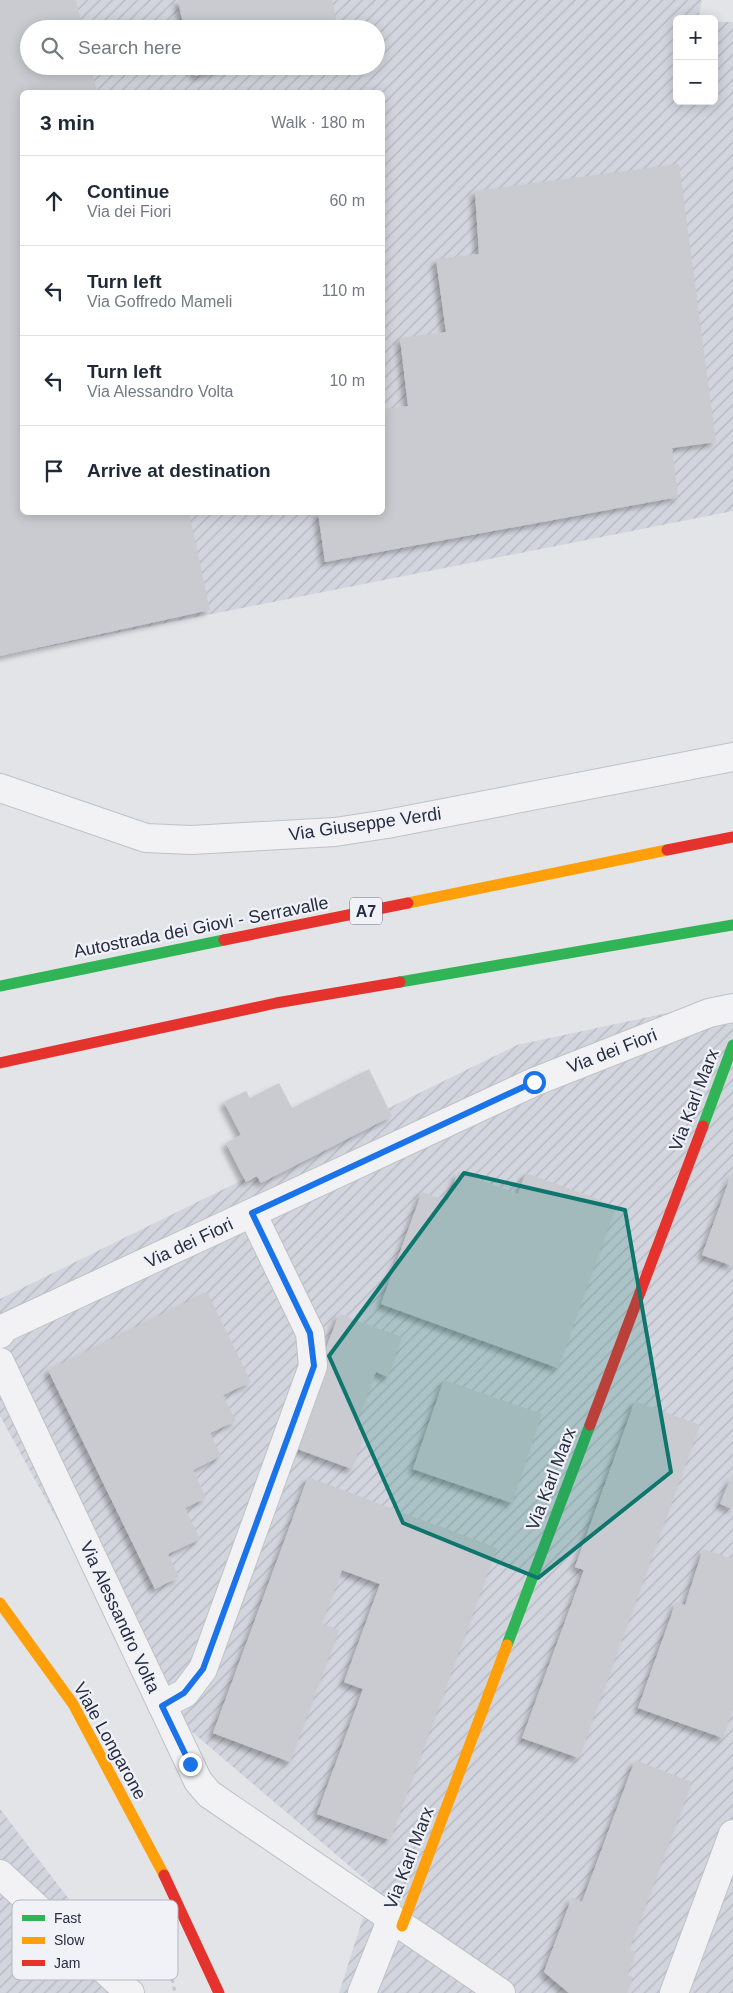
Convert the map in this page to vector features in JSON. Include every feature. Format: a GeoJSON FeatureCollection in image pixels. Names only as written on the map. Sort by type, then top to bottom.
{"type":"FeatureCollection","features":[{"type":"Feature","properties":{"kind":"main road","name":"Autostrada dei Giovi - Serravalle"},"geometry":{"type":"LineString","coordinates":[[0,986],[733,837]]}},
{"type":"Feature","properties":{"kind":"main road"},"geometry":{"type":"LineString","coordinates":[[0,1063],[276,1003],[733,925]]}},
{"type":"Feature","properties":{"kind":"main road","name":"Via Karl Marx"},"geometry":{"type":"LineString","coordinates":[[397,1922],[733,1045]]}},
{"type":"Feature","properties":{"kind":"main road","name":"Viale Longarone"},"geometry":{"type":"LineString","coordinates":[[0,1603],[73,1704],[175,1900]]}},
{"type":"Feature","properties":{"kind":"main road","name":"Viale Longarone"},"geometry":{"type":"LineString","coordinates":[[164,1876],[224,1976]]}},
{"type":"Feature","properties":{"kind":"main road","name":"Viale Longarone"},"geometry":{"type":"LineString","coordinates":[[178,1906],[219,1993]]}},
{"type":"Feature","properties":{"kind":"street","name":"Via Giuseppe Verdi"},"geometry":{"type":"LineString","coordinates":[[0,788],[146,838],[191,840],[335,832],[387,824],[733,757]]}},
{"type":"Feature","properties":{"kind":"street","name":"Via dei Fiori"},"geometry":{"type":"LineString","coordinates":[[2,1331],[534,1082],[709,1013],[733,1008]]}},
{"type":"Feature","properties":{"kind":"street"},"geometry":{"type":"LineString","coordinates":[[162,1706],[184,1693],[203,1669],[314,1366],[310,1333],[252,1213]]}},
{"type":"Feature","properties":{"kind":"street","name":"Via Alessandro Volta"},"geometry":{"type":"LineString","coordinates":[[0,1362],[198,1781],[209,1794],[501,1993]]}},
{"type":"Feature","properties":{"kind":"street"},"geometry":{"type":"LineString","coordinates":[[674,1993],[733,1834]]}},
{"type":"Feature","properties":{"kind":"street"},"geometry":{"type":"LineString","coordinates":[[0,1874],[28,1900]]}},
{"type":"Feature","properties":{"kind":"street"},"geometry":{"type":"LineString","coordinates":[[362,1993],[397,1922]]}},
{"type":"Feature","properties":{"kind":"street"},"geometry":{"type":"LineString","coordinates":[[116,1980],[130,1993]]}},
{"type":"Feature","properties":{"kind":"highlighted area"},"geometry":{"type":"Polygon","coordinates":[[[464,1173],[625,1210],[671,1472],[538,1578],[403,1523],[329,1356],[464,1173]]]}},
{"type":"Feature","properties":{"kind":"shaded area"},"geometry":{"type":"Polygon","coordinates":[[[0,0],[702,0],[699,15],[673,15],[673,105],[718,105],[718,22],[733,22],[733,511],[0,656],[0,0]]]}},
{"type":"Feature","properties":{"kind":"shaded area"},"geometry":{"type":"Polygon","coordinates":[[[733,999],[733,1993],[339,1993],[373,1886],[158,1703],[0,1416],[0,1299],[517,1045],[733,999]]]}},
{"type":"Feature","properties":{"kind":"shaded area"},"geometry":{"type":"Polygon","coordinates":[[[0,1809],[70,1900],[12,1900],[12,1980],[131,1980],[141,1993],[0,1993],[0,1809]]]}},
{"type":"Feature","properties":{"kind":"building"},"geometry":{"type":"Polygon","coordinates":[[[0,0],[76,0],[81,20],[20,20],[20,75],[93,75],[97,90],[20,90],[20,515],[190,515],[210,610],[0,656],[0,0]]]}},
{"type":"Feature","properties":{"kind":"building"},"geometry":{"type":"Polygon","coordinates":[[[178,0],[332,0],[336,20],[182,20],[178,0]]]}},
{"type":"Feature","properties":{"kind":"building"},"geometry":{"type":"Polygon","coordinates":[[[679,164],[716,442],[672,448],[678,497],[325,562],[318,515],[385,515],[385,409],[408,406],[400,338],[446,332],[436,259],[479,254],[475,191],[679,164]]]}},
{"type":"Feature","properties":{"kind":"building"},"geometry":{"type":"Polygon","coordinates":[[[369,1069],[392,1116],[261,1183],[257,1176],[246,1182],[226,1143],[241,1135],[224,1102],[246,1091],[250,1098],[279,1083],[292,1108],[369,1069]]]}},
{"type":"Feature","properties":{"kind":"building"},"geometry":{"type":"Polygon","coordinates":[[[733,1170],[733,1266],[702,1255],[733,1170]]]}},
{"type":"Feature","properties":{"kind":"building"},"geometry":{"type":"Polygon","coordinates":[[[458,1172],[518,1194],[526,1173],[616,1206],[558,1368],[381,1304],[422,1192],[448,1201],[458,1172]]]}},
{"type":"Feature","properties":{"kind":"building"},"geometry":{"type":"Polygon","coordinates":[[[207,1292],[251,1382],[223,1395],[236,1421],[210,1433],[221,1456],[193,1470],[206,1498],[185,1508],[200,1539],[168,1554],[179,1577],[155,1589],[48,1370],[207,1292]]]}},
{"type":"Feature","properties":{"kind":"building"},"geometry":{"type":"Polygon","coordinates":[[[339,1314],[402,1337],[388,1377],[376,1372],[354,1430],[365,1434],[352,1469],[289,1446],[339,1314]]]}},
{"type":"Feature","properties":{"kind":"building"},"geometry":{"type":"Polygon","coordinates":[[[444,1380],[542,1414],[512,1503],[413,1469],[444,1380]]]}},
{"type":"Feature","properties":{"kind":"building"},"geometry":{"type":"Polygon","coordinates":[[[635,1401],[700,1425],[579,1758],[522,1738],[584,1570],[575,1567],[635,1401]]]}},
{"type":"Feature","properties":{"kind":"building"},"geometry":{"type":"Polygon","coordinates":[[[733,1473],[733,1509],[720,1504],[733,1473]]]}},
{"type":"Feature","properties":{"kind":"building"},"geometry":{"type":"Polygon","coordinates":[[[308,1477],[497,1548],[390,1840],[317,1814],[363,1689],[344,1682],[380,1584],[342,1570],[322,1623],[339,1630],[290,1762],[213,1733],[308,1477]]]}},
{"type":"Feature","properties":{"kind":"building"},"geometry":{"type":"Polygon","coordinates":[[[703,1549],[733,1559],[733,1709],[723,1738],[638,1708],[676,1602],[685,1605],[703,1549]]]}},
{"type":"Feature","properties":{"kind":"building"},"geometry":{"type":"Polygon","coordinates":[[[635,1760],[692,1782],[629,1950],[636,1952],[627,1975],[633,1977],[627,1993],[569,1993],[544,1972],[572,1897],[582,1902],[635,1760]]]}},
{"type":"Feature","properties":{"kind":"traffic: fast"},"geometry":{"type":"LineString","coordinates":[[400,982],[733,925]]}},
{"type":"Feature","properties":{"kind":"traffic: fast"},"geometry":{"type":"LineString","coordinates":[[0,986],[224,940]]}},
{"type":"Feature","properties":{"kind":"traffic: fast"},"geometry":{"type":"LineString","coordinates":[[703,1126],[733,1045]]}},
{"type":"Feature","properties":{"kind":"traffic: fast"},"geometry":{"type":"LineString","coordinates":[[507,1645],[590,1425]]}},
{"type":"Feature","properties":{"kind":"traffic: slow"},"geometry":{"type":"LineString","coordinates":[[408,903],[667,850]]}},
{"type":"Feature","properties":{"kind":"traffic: slow"},"geometry":{"type":"LineString","coordinates":[[0,1603],[73,1704],[164,1875]]}},
{"type":"Feature","properties":{"kind":"traffic: slow"},"geometry":{"type":"LineString","coordinates":[[402,1926],[507,1645]]}},
{"type":"Feature","properties":{"kind":"traffic: jam"},"geometry":{"type":"LineString","coordinates":[[667,850],[733,837]]}},
{"type":"Feature","properties":{"kind":"traffic: jam"},"geometry":{"type":"LineString","coordinates":[[224,940],[408,903]]}},
{"type":"Feature","properties":{"kind":"traffic: jam"},"geometry":{"type":"LineString","coordinates":[[0,1063],[276,1003],[400,982]]}},
{"type":"Feature","properties":{"kind":"traffic: jam"},"geometry":{"type":"LineString","coordinates":[[590,1425],[703,1126]]}},
{"type":"Feature","properties":{"kind":"traffic: jam"},"geometry":{"type":"LineString","coordinates":[[164,1875],[176,1900]]}},
{"type":"Feature","properties":{"kind":"traffic: jam"},"geometry":{"type":"LineString","coordinates":[[178,1905],[219,1993]]}},
{"type":"Feature","properties":{"kind":"route"},"geometry":{"type":"LineString","coordinates":[[190,1764],[162,1706],[184,1693],[203,1669],[314,1366],[310,1333],[252,1213],[534,1082]]}}]}
